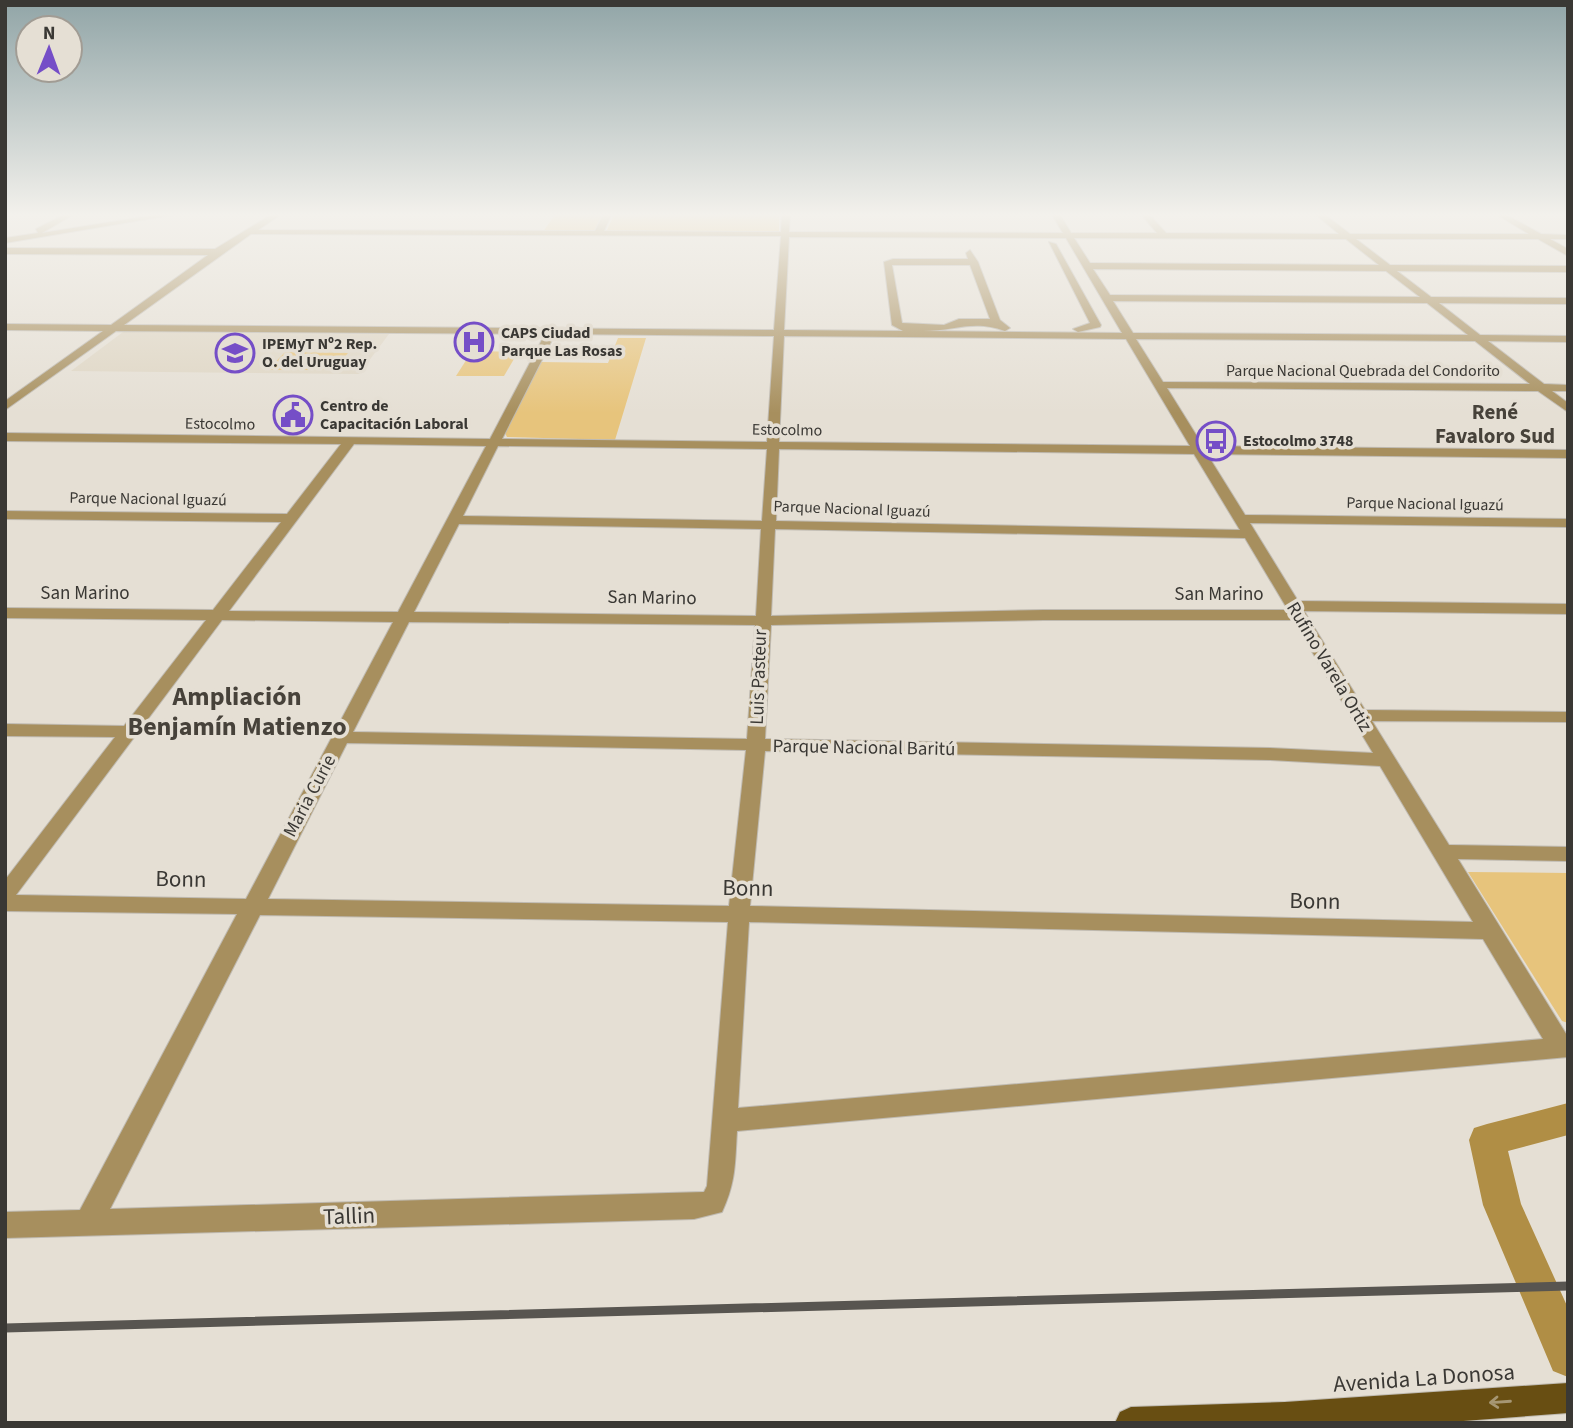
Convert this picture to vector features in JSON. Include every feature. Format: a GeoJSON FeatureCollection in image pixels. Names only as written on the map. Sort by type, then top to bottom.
{"type":"FeatureCollection","features":[{"type":"Feature","properties":{"kind":"main road","name":"Avenida La Donosa"},"geometry":{"type":"LineString","coordinates":[[1131,1423],[1284,1418],[1568,1398]]}},
{"type":"Feature","properties":{"kind":"main road","name":"Avenida La Donosa"},"geometry":{"type":"LineString","coordinates":[[1284,1418],[1347,1423]]}},
{"type":"Feature","properties":{"kind":"street"},"geometry":{"type":"LineString","coordinates":[[5,407],[179,280]]}},
{"type":"Feature","properties":{"kind":"street","name":"Luis Pasteur"},"geometry":{"type":"LineString","coordinates":[[694,1206],[712,1203],[720,1187],[739,914],[756,746],[782,280]]}},
{"type":"Feature","properties":{"kind":"street"},"geometry":{"type":"LineString","coordinates":[[890,280],[897,325],[904,328],[944,328],[954,322],[996,322],[1005,328],[1095,328],[1070,280]]}},
{"type":"Feature","properties":{"kind":"street"},"geometry":{"type":"LineString","coordinates":[[980,280],[996,322]]}},
{"type":"Feature","properties":{"kind":"street","name":"Rufino Varela Ortiz"},"geometry":{"type":"LineString","coordinates":[[1097,280],[1489,931],[1564,1048]]}},
{"type":"Feature","properties":{"kind":"street"},"geometry":{"type":"LineString","coordinates":[[1404,280],[1568,409]]}},
{"type":"Feature","properties":{"kind":"street"},"geometry":{"type":"LineString","coordinates":[[1107,298],[1568,301]]}},
{"type":"Feature","properties":{"kind":"street"},"geometry":{"type":"LineString","coordinates":[[5,327],[1568,339]]}},
{"type":"Feature","properties":{"kind":"street","name":"Maria Curie"},"geometry":{"type":"LineString","coordinates":[[88,1223],[552,331]]}},
{"type":"Feature","properties":{"kind":"street","name":"Parque Nacional Quebrada del Condorito"},"geometry":{"type":"LineString","coordinates":[[1159,385],[1568,388]]}},
{"type":"Feature","properties":{"kind":"street","name":"Estocolmo"},"geometry":{"type":"LineString","coordinates":[[5,437],[1568,454]]}},
{"type":"Feature","properties":{"kind":"street"},"geometry":{"type":"LineString","coordinates":[[5,895],[350,441]]}},
{"type":"Feature","properties":{"kind":"street","name":"Parque Nacional Iguazú"},"geometry":{"type":"LineString","coordinates":[[5,515],[291,518]]}},
{"type":"Feature","properties":{"kind":"street","name":"Parque Nacional Iguazú"},"geometry":{"type":"LineString","coordinates":[[454,520],[768,523],[942,530],[1568,523]]}},
{"type":"Feature","properties":{"kind":"street","name":"San Marino"},"geometry":{"type":"LineString","coordinates":[[5,613],[761,620],[1568,609]]}},
{"type":"Feature","properties":{"kind":"street"},"geometry":{"type":"LineString","coordinates":[[1358,715],[1568,717]]}},
{"type":"Feature","properties":{"kind":"street"},"geometry":{"type":"LineString","coordinates":[[5,730],[129,732]]}},
{"type":"Feature","properties":{"kind":"street","name":"Parque Nacional Baritú"},"geometry":{"type":"LineString","coordinates":[[341,737],[1270,754],[1386,760]]}},
{"type":"Feature","properties":{"kind":"street"},"geometry":{"type":"LineString","coordinates":[[1441,852],[1568,854]]}},
{"type":"Feature","properties":{"kind":"street","name":"Bonn"},"geometry":{"type":"LineString","coordinates":[[5,903],[739,914],[1489,931]]}},
{"type":"Feature","properties":{"kind":"street"},"geometry":{"type":"LineString","coordinates":[[723,1121],[1564,1048]]}},
{"type":"Feature","properties":{"kind":"street","name":"Tallin"},"geometry":{"type":"LineString","coordinates":[[5,1225],[694,1206]]}},
{"type":"Feature","properties":{"kind":"shaded area","name":"IPEMyT Nº2 Rep. O. del Uruguay"},"geometry":{"type":"Polygon","coordinates":[[[123,332],[389,334],[359,374],[71,371],[123,332]]]}},
{"type":"Feature","properties":{"kind":"shaded area"},"geometry":{"type":"Polygon","coordinates":[[[618,338],[646,338],[615,440],[507,437],[505,433],[541,362],[608,363],[618,338]]]}},
{"type":"Feature","properties":{"kind":"shaded area"},"geometry":{"type":"Polygon","coordinates":[[[472,351],[518,352],[504,376],[456,376],[472,351]]]}},
{"type":"Feature","properties":{"kind":"shaded area"},"geometry":{"type":"Polygon","coordinates":[[[285,352],[348,353],[333,370],[268,370],[285,352]]]}},
{"type":"Feature","properties":{"kind":"shaded area"},"geometry":{"type":"Polygon","coordinates":[[[1468,872],[1568,873],[1568,1023],[1562,1021],[1468,872]]]}},
{"type":"Feature","properties":{"kind":"waterway"},"geometry":{"type":"LineString","coordinates":[[1568,1119],[1487,1140],[1502,1205],[1568,1356]]}},
{"type":"Feature","properties":{"kind":"railway"},"geometry":{"type":"LineString","coordinates":[[5,1328],[1568,1286]]}},
{"type":"Feature","properties":{"kind":"place","name":"CAPS Ciudad Parque Las Rosas"},"geometry":{"type":"Point","coordinates":[474,342]}},
{"type":"Feature","properties":{"kind":"place","name":"IPEMyT Nº2 Rep. O. del Uruguay"},"geometry":{"type":"Point","coordinates":[235,353]}},
{"type":"Feature","properties":{"kind":"place","name":"Centro de Capacitación Laboral"},"geometry":{"type":"Point","coordinates":[293,415]}},
{"type":"Feature","properties":{"kind":"place","name":"Estocolmo 3748"},"geometry":{"type":"Point","coordinates":[1216,441]}},
{"type":"Feature","properties":{"kind":"district","name":"René Favaloro Sud"},"geometry":{"type":"Point","coordinates":[1495,424]}},
{"type":"Feature","properties":{"kind":"district","name":"Ampliación Benjamín Matienzo"},"geometry":{"type":"Point","coordinates":[237,711]}}]}
